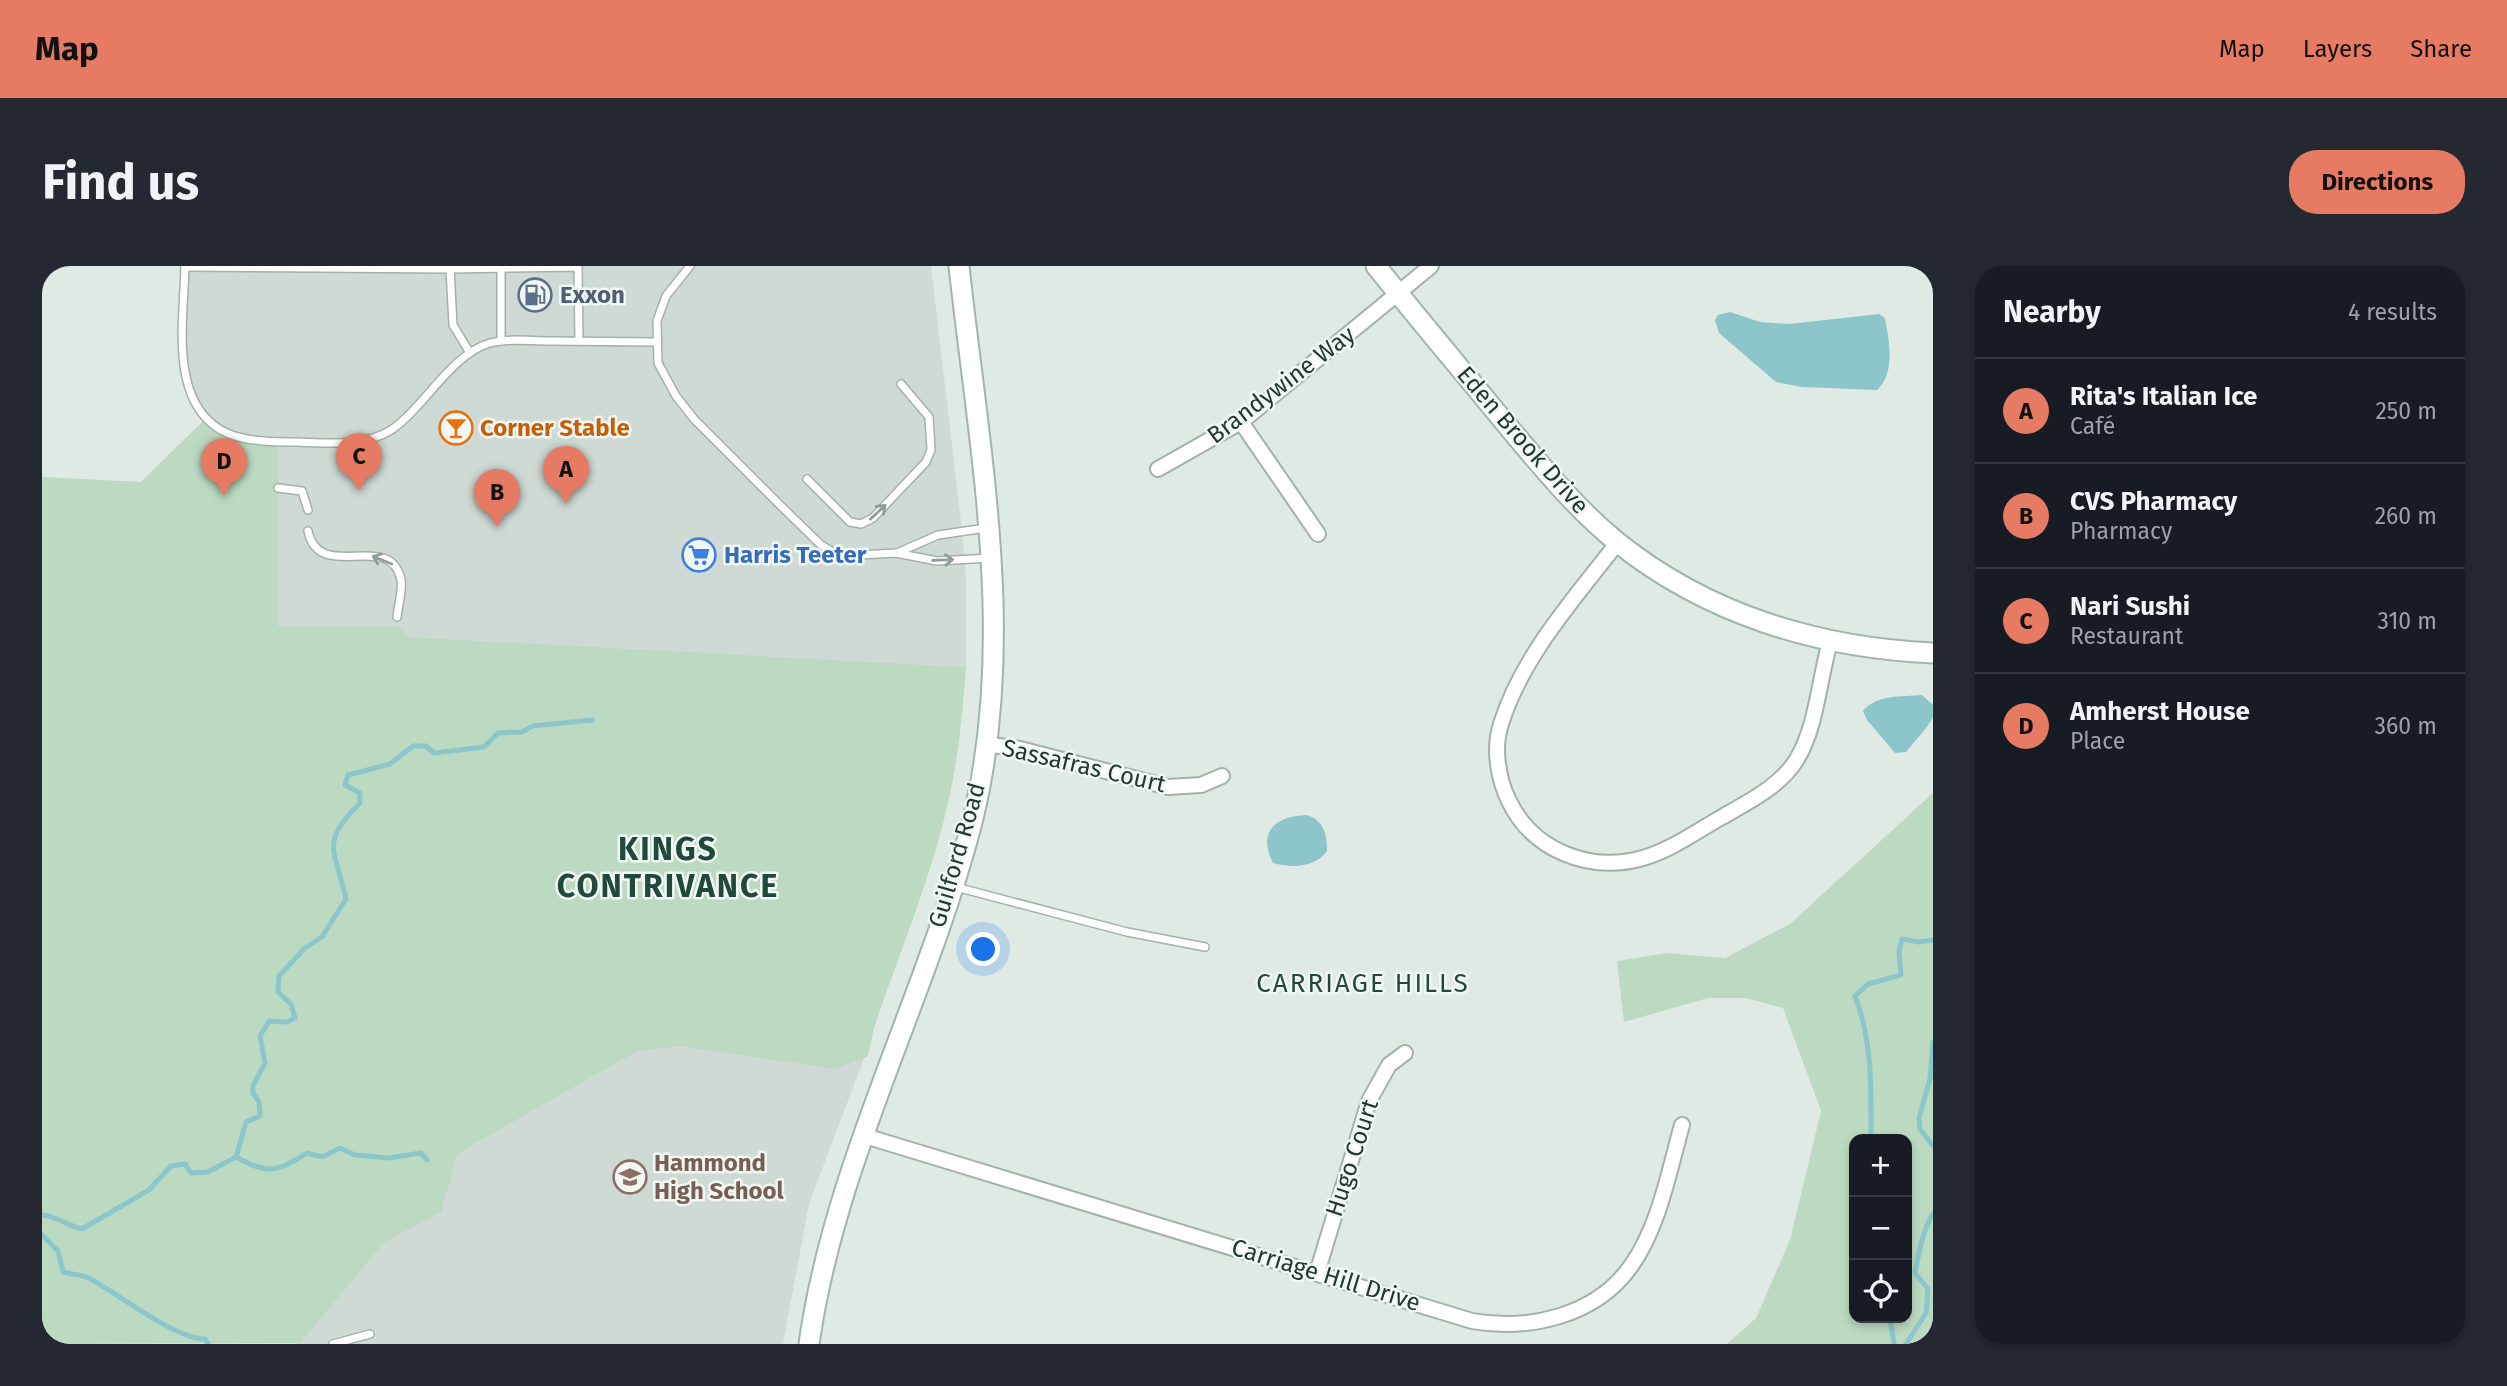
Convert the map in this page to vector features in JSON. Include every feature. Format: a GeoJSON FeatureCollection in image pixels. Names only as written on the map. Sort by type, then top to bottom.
{"type":"FeatureCollection","features":[{"type":"Feature","properties":{"kind":"street","name":"Guilford Road"},"geometry":{"type":"LineString","coordinates":[[809,1344],[832,1239],[970,829],[985,744],[993,610],[991,558],[959,266]]}},
{"type":"Feature","properties":{"kind":"street","name":"Eden Brook Drive"},"geometry":{"type":"LineString","coordinates":[[1376,266],[1548,476],[1618,542],[1707,599],[1757,620],[1830,642],[1882,651],[1933,653]]}},
{"type":"Feature","properties":{"kind":"street","name":"Brandywine Way"},"geometry":{"type":"LineString","coordinates":[[1158,469],[1241,422],[1431,266]]}},
{"type":"Feature","properties":{"kind":"street"},"geometry":{"type":"LineString","coordinates":[[1241,422],[1318,534]]}},
{"type":"Feature","properties":{"kind":"street"},"geometry":{"type":"LineString","coordinates":[[1618,542],[1531,660],[1500,726],[1497,748],[1499,773],[1506,796],[1526,830],[1560,852],[1603,863],[1644,858],[1743,805],[1773,784],[1797,760],[1805,742],[1830,642]]}},
{"type":"Feature","properties":{"kind":"street","name":"Sassafras Court"},"geometry":{"type":"LineString","coordinates":[[985,744],[1020,749],[1168,787],[1201,785],[1222,776]]}},
{"type":"Feature","properties":{"kind":"street","name":"Hugo Court"},"geometry":{"type":"LineString","coordinates":[[1317,1273],[1369,1101],[1389,1065],[1405,1053]]}},
{"type":"Feature","properties":{"kind":"street","name":"Carriage Hill Drive"},"geometry":{"type":"LineString","coordinates":[[865,1136],[1472,1321],[1497,1325],[1546,1321],[1570,1312],[1615,1285],[1631,1266],[1654,1219],[1682,1125]]}},
{"type":"Feature","properties":{"kind":"lane"},"geometry":{"type":"LineString","coordinates":[[579,341],[578,267],[185,266],[185,372],[188,391],[205,418],[230,435],[285,442],[359,442],[377,437],[396,426],[470,353],[501,341],[655,342]]}},
{"type":"Feature","properties":{"kind":"lane"},"geometry":{"type":"LineString","coordinates":[[691,266],[666,296],[657,321],[655,342],[658,363],[676,396],[821,545],[840,556],[896,553],[937,561],[991,558]]}},
{"type":"Feature","properties":{"kind":"lane"},"geometry":{"type":"LineString","coordinates":[[450,268],[453,325],[470,353]]}},
{"type":"Feature","properties":{"kind":"lane"},"geometry":{"type":"LineString","coordinates":[[501,268],[501,341]]}},
{"type":"Feature","properties":{"kind":"lane"},"geometry":{"type":"LineString","coordinates":[[807,479],[850,522],[861,524],[873,518],[926,462],[932,450],[929,417],[901,384]]}},
{"type":"Feature","properties":{"kind":"lane"},"geometry":{"type":"LineString","coordinates":[[278,488],[302,491],[308,510]]}},
{"type":"Feature","properties":{"kind":"lane"},"geometry":{"type":"LineString","coordinates":[[896,553],[938,535],[987,527]]}},
{"type":"Feature","properties":{"kind":"lane"},"geometry":{"type":"LineString","coordinates":[[308,531],[314,548],[322,553],[373,555],[395,566],[401,580],[397,617]]}},
{"type":"Feature","properties":{"kind":"lane"},"geometry":{"type":"LineString","coordinates":[[952,886],[1043,907],[1127,932],[1205,947]]}},
{"type":"Feature","properties":{"kind":"lane"},"geometry":{"type":"LineString","coordinates":[[333,1344],[370,1334]]}},
{"type":"Feature","properties":{"kind":"shaded area"},"geometry":{"type":"Polygon","coordinates":[[[187,266],[931,266],[966,577],[966,667],[278,630],[247,441],[205,419],[184,370],[187,266]]]}},
{"type":"Feature","properties":{"kind":"shaded area","name":"Hammond High School"},"geometry":{"type":"Polygon","coordinates":[[[786,1031],[865,1056],[809,1204],[783,1344],[295,1344],[300,1342],[464,1150],[636,1052],[786,1031]]]}},
{"type":"Feature","properties":{"kind":"green space"},"geometry":{"type":"Polygon","coordinates":[[[205,419],[224,433],[278,442],[278,626],[400,627],[409,637],[966,667],[953,778],[935,853],[874,1028],[868,1056],[835,1069],[680,1046],[636,1052],[464,1150],[456,1158],[441,1212],[385,1242],[300,1343],[42,1344],[42,477],[141,482],[205,419]]]}},
{"type":"Feature","properties":{"kind":"green space"},"geometry":{"type":"Polygon","coordinates":[[[1933,793],[1933,1344],[1727,1344],[1756,1318],[1790,1240],[1821,1111],[1783,1008],[1746,998],[1708,998],[1624,1022],[1617,961],[1667,953],[1725,958],[1790,924],[1933,793]]]}},
{"type":"Feature","properties":{"kind":"water"},"geometry":{"type":"Polygon","coordinates":[[[1730,312],[1760,322],[1789,324],[1879,314],[1885,318],[1888,336],[1890,356],[1887,375],[1877,390],[1802,387],[1776,382],[1719,333],[1715,320],[1718,315],[1730,312]]]}},
{"type":"Feature","properties":{"kind":"water"},"geometry":{"type":"Polygon","coordinates":[[[1922,695],[1933,705],[1933,717],[1906,752],[1895,753],[1867,720],[1863,711],[1883,699],[1922,695]]]}},
{"type":"Feature","properties":{"kind":"water"},"geometry":{"type":"Polygon","coordinates":[[[1307,815],[1321,825],[1327,851],[1309,864],[1287,866],[1273,863],[1267,843],[1272,828],[1286,819],[1307,815]]]}},
{"type":"Feature","properties":{"kind":"waterway"},"geometry":{"type":"LineString","coordinates":[[42,1215],[82,1229],[149,1190],[171,1166],[185,1164],[191,1173],[208,1172],[236,1157],[246,1122],[260,1116],[259,1102],[253,1093],[253,1086],[265,1063],[260,1036],[269,1021],[287,1022],[295,1018],[291,1004],[278,992],[279,976],[305,948],[322,937],[346,899],[334,847],[339,828],[360,803],[360,793],[345,785],[348,775],[390,764],[413,746],[426,746],[434,753],[484,747],[498,733],[522,732],[533,726],[592,720]]}},
{"type":"Feature","properties":{"kind":"waterway"},"geometry":{"type":"LineString","coordinates":[[1871,1134],[1868,1049],[1855,996],[1868,984],[1901,975],[1899,951],[1902,939],[1919,942],[1933,940]]}},
{"type":"Feature","properties":{"kind":"waterway"},"geometry":{"type":"LineString","coordinates":[[1933,1042],[1930,1079],[1919,1118],[1920,1129],[1933,1146]]}},
{"type":"Feature","properties":{"kind":"waterway"},"geometry":{"type":"LineString","coordinates":[[236,1157],[256,1166],[272,1169],[307,1153],[322,1157],[340,1148],[355,1155],[389,1158],[421,1153],[427,1160]]}},
{"type":"Feature","properties":{"kind":"waterway"},"geometry":{"type":"LineString","coordinates":[[1906,1344],[1926,1313],[1928,1289],[1915,1273],[1924,1234],[1933,1214]]}},
{"type":"Feature","properties":{"kind":"waterway"},"geometry":{"type":"LineString","coordinates":[[42,1235],[58,1251],[63,1272],[89,1278],[162,1323],[192,1337],[205,1339],[208,1344]]}},
{"type":"Feature","properties":{"kind":"waterway"},"geometry":{"type":"LineString","coordinates":[[1891,1323],[1894,1344]]}},
{"type":"Feature","properties":{"kind":"place","name":"Exxon"},"geometry":{"type":"Point","coordinates":[535,295]}},
{"type":"Feature","properties":{"kind":"place","name":"Corner Stable"},"geometry":{"type":"Point","coordinates":[456,428]}},
{"type":"Feature","properties":{"kind":"place","name":"Nari Sushi"},"geometry":{"type":"Point","coordinates":[359,491]}},
{"type":"Feature","properties":{"kind":"place","name":"Amherst House"},"geometry":{"type":"Point","coordinates":[224,496]}},
{"type":"Feature","properties":{"kind":"place","name":"Rita's Italian Ice"},"geometry":{"type":"Point","coordinates":[566,504]}},
{"type":"Feature","properties":{"kind":"place","name":"CVS Pharmacy"},"geometry":{"type":"Point","coordinates":[497,527]}},
{"type":"Feature","properties":{"kind":"place","name":"Harris Teeter"},"geometry":{"type":"Point","coordinates":[699,555]}},
{"type":"Feature","properties":{"kind":"place","name":"Hammond High School"},"geometry":{"type":"Point","coordinates":[630,1177]}},
{"type":"Feature","properties":{"kind":"district","name":"KINGS CONTRIVANCE"},"geometry":{"type":"Point","coordinates":[668,868]}},
{"type":"Feature","properties":{"kind":"district","name":"CARRIAGE HILLS"},"geometry":{"type":"Point","coordinates":[1363,983]}}]}
